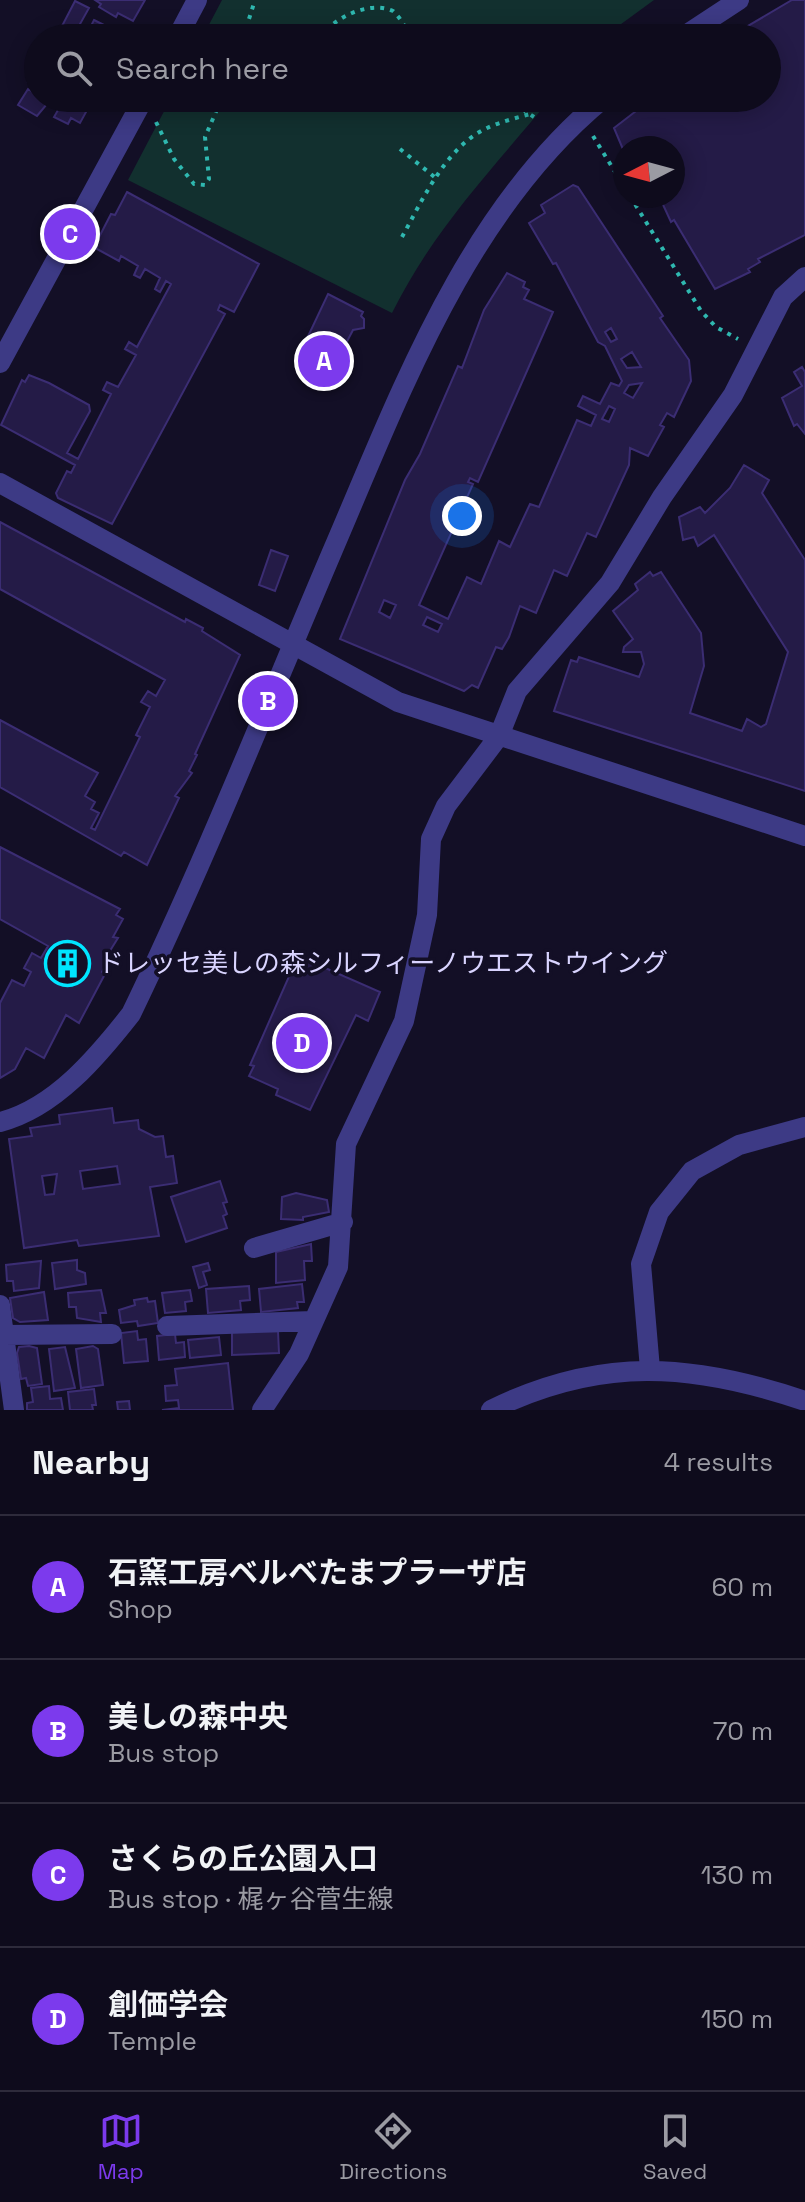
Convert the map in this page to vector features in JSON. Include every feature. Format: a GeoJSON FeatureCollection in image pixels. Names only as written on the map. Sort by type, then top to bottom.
{"type":"FeatureCollection","features":[{"type":"Feature","properties":{"kind":"street"},"geometry":{"type":"LineString","coordinates":[[184,24],[197,0]]}},
{"type":"Feature","properties":{"kind":"street"},"geometry":{"type":"LineString","coordinates":[[702,24],[739,0]]}},
{"type":"Feature","properties":{"kind":"street"},"geometry":{"type":"LineString","coordinates":[[0,363],[136,112]]}},
{"type":"Feature","properties":{"kind":"street"},"geometry":{"type":"LineString","coordinates":[[0,1122],[53,1094],[99,1055],[131,1014],[400,393],[462,274],[500,214],[544,159],[590,112]]}},
{"type":"Feature","properties":{"kind":"street"},"geometry":{"type":"LineString","coordinates":[[262,1410],[299,1354],[338,1267],[346,1144],[404,1021],[427,915],[431,839],[446,806],[499,736],[517,691],[610,583],[662,497],[733,395],[783,297],[805,277]]}},
{"type":"Feature","properties":{"kind":"street"},"geometry":{"type":"LineString","coordinates":[[0,483],[398,702],[805,836]]}},
{"type":"Feature","properties":{"kind":"street"},"geometry":{"type":"LineString","coordinates":[[650,1369],[641,1264],[659,1212],[692,1171],[739,1145],[805,1127]]}},
{"type":"Feature","properties":{"kind":"street"},"geometry":{"type":"LineString","coordinates":[[254,1248],[343,1222]]}},
{"type":"Feature","properties":{"kind":"street"},"geometry":{"type":"LineString","coordinates":[[0,1305],[14,1410]]}},
{"type":"Feature","properties":{"kind":"street"},"geometry":{"type":"LineString","coordinates":[[167,1326],[313,1321]]}},
{"type":"Feature","properties":{"kind":"street"},"geometry":{"type":"LineString","coordinates":[[4,1335],[112,1334]]}},
{"type":"Feature","properties":{"kind":"street"},"geometry":{"type":"LineString","coordinates":[[491,1410],[567,1381],[650,1369],[737,1379],[778,1401],[805,1401]]}},
{"type":"Feature","properties":{"kind":"path"},"geometry":{"type":"LineString","coordinates":[[247,24],[255,0]]}},
{"type":"Feature","properties":{"kind":"path"},"geometry":{"type":"LineString","coordinates":[[332,24],[343,12],[359,3],[383,5],[394,11],[400,24]]}},
{"type":"Feature","properties":{"kind":"path"},"geometry":{"type":"LineString","coordinates":[[154,120],[185,174],[194,184],[205,185],[209,179],[205,137],[216,112]]}},
{"type":"Feature","properties":{"kind":"path"},"geometry":{"type":"LineString","coordinates":[[402,237],[457,151],[486,128],[532,115],[527,112]]}},
{"type":"Feature","properties":{"kind":"path"},"geometry":{"type":"LineString","coordinates":[[599,145],[613,168]]}},
{"type":"Feature","properties":{"kind":"path"},"geometry":{"type":"LineString","coordinates":[[400,149],[437,179]]}},
{"type":"Feature","properties":{"kind":"path"},"geometry":{"type":"LineString","coordinates":[[637,208],[701,311],[716,327],[748,344]]}},
{"type":"Feature","properties":{"kind":"green space"},"geometry":{"type":"Polygon","coordinates":[[[222,0],[654,0],[621,24],[209,24],[222,0]]]}},
{"type":"Feature","properties":{"kind":"green space"},"geometry":{"type":"Polygon","coordinates":[[[164,112],[539,112],[445,226],[392,313],[128,180],[164,112]]]}},
{"type":"Feature","properties":{"kind":"building"},"geometry":{"type":"Polygon","coordinates":[[[95,0],[145,0],[133,21],[118,13],[116,17],[99,7],[101,4],[95,0]]]}},
{"type":"Feature","properties":{"kind":"building"},"geometry":{"type":"Polygon","coordinates":[[[792,0],[805,0],[805,235],[758,259],[760,262],[748,269],[750,272],[715,289],[665,208],[685,208],[685,136],[617,136],[614,128],[635,112],[781,112],[781,24],[751,24],[792,0]]]}},
{"type":"Feature","properties":{"kind":"building"},"geometry":{"type":"Polygon","coordinates":[[[75,1],[89,8],[80,24],[63,24],[75,1]]]}},
{"type":"Feature","properties":{"kind":"building"},"geometry":{"type":"Polygon","coordinates":[[[57,112],[86,112],[80,123],[71,118],[68,124],[54,117],[57,112]]]}},
{"type":"Feature","properties":{"kind":"building"},"geometry":{"type":"Polygon","coordinates":[[[573,185],[578,187],[689,360],[691,381],[674,417],[667,413],[660,425],[664,427],[648,456],[630,448],[629,465],[596,537],[587,533],[567,576],[554,570],[536,613],[520,606],[509,637],[502,649],[496,647],[478,688],[472,685],[464,691],[340,639],[405,480],[420,454],[458,366],[462,368],[484,310],[507,273],[525,282],[523,287],[529,290],[524,299],[553,312],[478,482],[470,478],[468,482],[473,484],[419,605],[448,619],[467,577],[481,584],[499,541],[510,547],[530,504],[539,507],[577,420],[591,426],[596,415],[578,406],[583,396],[600,404],[611,383],[619,386],[622,381],[605,346],[598,342],[556,263],[553,264],[529,223],[545,213],[541,205],[573,185]],[[611,328],[605,332],[611,342],[617,339],[611,328]],[[632,352],[621,359],[627,368],[641,367],[632,352]],[[642,383],[629,385],[624,393],[633,398],[642,383]],[[609,406],[602,419],[609,422],[615,409],[609,406]],[[384,600],[379,612],[390,618],[396,605],[384,600]],[[427,617],[423,625],[438,632],[442,624],[427,617]]]}},
{"type":"Feature","properties":{"kind":"building"},"geometry":{"type":"Polygon","coordinates":[[[127,192],[259,264],[234,312],[220,305],[218,310],[225,314],[112,524],[58,498],[56,493],[67,471],[71,473],[75,465],[1,425],[22,380],[25,382],[29,375],[49,383],[89,405],[90,411],[67,453],[78,459],[111,394],[103,390],[107,382],[118,387],[136,355],[125,349],[129,342],[137,347],[171,284],[166,281],[160,292],[155,289],[160,278],[145,269],[140,278],[134,275],[138,266],[121,256],[119,261],[97,249],[96,243],[111,214],[115,215],[127,192]]]}},
{"type":"Feature","properties":{"kind":"building"},"geometry":{"type":"Polygon","coordinates":[[[328,294],[363,312],[364,328],[353,330],[343,349],[351,353],[343,368],[302,349],[328,294]]]}},
{"type":"Feature","properties":{"kind":"building"},"geometry":{"type":"Polygon","coordinates":[[[802,367],[805,372],[805,434],[797,424],[794,426],[782,398],[802,386],[794,372],[802,367]]]}},
{"type":"Feature","properties":{"kind":"building"},"geometry":{"type":"Polygon","coordinates":[[[744,465],[769,480],[762,493],[805,560],[805,791],[554,711],[571,660],[577,662],[579,657],[639,677],[644,664],[641,652],[623,652],[633,639],[613,611],[638,590],[635,584],[650,572],[653,576],[661,572],[701,633],[704,666],[690,713],[742,731],[747,719],[761,727],[766,724],[788,652],[714,535],[698,546],[694,537],[683,540],[679,517],[700,507],[705,513],[730,488],[744,465]]]}},
{"type":"Feature","properties":{"kind":"building"},"geometry":{"type":"Polygon","coordinates":[[[0,522],[185,622],[186,619],[203,628],[202,631],[240,655],[195,754],[189,771],[192,773],[175,796],[179,798],[147,865],[124,852],[121,856],[0,787],[0,720],[98,773],[85,796],[95,802],[91,809],[99,813],[91,828],[95,830],[140,737],[136,735],[150,707],[141,702],[148,691],[156,696],[165,680],[0,589],[0,522]]]}},
{"type":"Feature","properties":{"kind":"building"},"geometry":{"type":"Polygon","coordinates":[[[271,550],[288,556],[275,591],[259,585],[271,550]]]}},
{"type":"Feature","properties":{"kind":"building","name":"ドレッセ美しの森シルフィーノウエストウイング"},"geometry":{"type":"Polygon","coordinates":[[[0,847],[120,909],[116,915],[123,919],[113,937],[118,938],[108,954],[111,955],[102,972],[105,974],[79,1023],[66,1015],[44,1058],[26,1048],[15,1069],[0,1078],[0,1003],[12,980],[24,986],[31,972],[24,968],[32,953],[41,958],[48,946],[0,919],[0,847]]]}},
{"type":"Feature","properties":{"kind":"building"},"geometry":{"type":"Polygon","coordinates":[[[298,956],[380,992],[368,1021],[356,1015],[310,1110],[276,1095],[278,1089],[249,1076],[254,1066],[250,1065],[298,956]]]}},
{"type":"Feature","properties":{"kind":"building"},"geometry":{"type":"Polygon","coordinates":[[[112,1108],[114,1123],[138,1120],[139,1129],[155,1137],[163,1136],[166,1157],[173,1156],[177,1183],[150,1187],[159,1236],[79,1246],[77,1240],[24,1248],[9,1139],[32,1136],[30,1128],[60,1124],[59,1115],[112,1108]],[[117,1166],[80,1171],[83,1189],[120,1184],[117,1166]],[[57,1174],[42,1176],[45,1195],[54,1194],[57,1174]]]}},
{"type":"Feature","properties":{"kind":"building"},"geometry":{"type":"Polygon","coordinates":[[[220,1181],[227,1202],[223,1203],[227,1214],[223,1216],[227,1228],[186,1242],[171,1197],[220,1181]]]}},
{"type":"Feature","properties":{"kind":"building"},"geometry":{"type":"Polygon","coordinates":[[[296,1193],[327,1200],[329,1212],[303,1217],[303,1220],[281,1219],[282,1197],[296,1193]]]}},
{"type":"Feature","properties":{"kind":"building"},"geometry":{"type":"Polygon","coordinates":[[[311,1244],[312,1261],[304,1261],[305,1280],[276,1283],[276,1252],[311,1244]]]}},
{"type":"Feature","properties":{"kind":"building"},"geometry":{"type":"Polygon","coordinates":[[[77,1260],[77,1270],[85,1273],[86,1284],[55,1289],[52,1263],[77,1260]]]}},
{"type":"Feature","properties":{"kind":"building"},"geometry":{"type":"Polygon","coordinates":[[[41,1261],[39,1288],[14,1291],[13,1281],[7,1281],[6,1265],[41,1261]]]}},
{"type":"Feature","properties":{"kind":"building"},"geometry":{"type":"Polygon","coordinates":[[[208,1263],[210,1270],[203,1272],[207,1285],[199,1288],[193,1267],[208,1263]]]}},
{"type":"Feature","properties":{"kind":"building"},"geometry":{"type":"Polygon","coordinates":[[[302,1284],[304,1302],[297,1302],[298,1308],[261,1312],[259,1289],[302,1284]]]}},
{"type":"Feature","properties":{"kind":"building"},"geometry":{"type":"Polygon","coordinates":[[[249,1286],[250,1300],[240,1301],[241,1310],[208,1313],[206,1289],[249,1286]]]}},
{"type":"Feature","properties":{"kind":"building"},"geometry":{"type":"Polygon","coordinates":[[[101,1290],[106,1313],[100,1313],[101,1322],[77,1318],[76,1307],[69,1307],[68,1293],[101,1290]]]}},
{"type":"Feature","properties":{"kind":"building"},"geometry":{"type":"Polygon","coordinates":[[[190,1290],[192,1301],[185,1302],[186,1311],[165,1313],[162,1293],[190,1290]]]}},
{"type":"Feature","properties":{"kind":"building"},"geometry":{"type":"Polygon","coordinates":[[[44,1292],[48,1320],[20,1322],[13,1318],[10,1298],[44,1292]]]}},
{"type":"Feature","properties":{"kind":"building"},"geometry":{"type":"Polygon","coordinates":[[[147,1298],[148,1302],[155,1301],[158,1323],[138,1326],[137,1321],[121,1323],[119,1310],[135,1305],[134,1300],[147,1298]]]}},
{"type":"Feature","properties":{"kind":"building"},"geometry":{"type":"Polygon","coordinates":[[[137,1331],[138,1340],[146,1339],[148,1361],[124,1363],[121,1333],[137,1331]]]}},
{"type":"Feature","properties":{"kind":"building"},"geometry":{"type":"Polygon","coordinates":[[[278,1331],[279,1353],[232,1355],[232,1332],[278,1331]]]}},
{"type":"Feature","properties":{"kind":"building"},"geometry":{"type":"Polygon","coordinates":[[[175,1334],[176,1343],[184,1342],[185,1357],[159,1360],[157,1336],[175,1334]]]}},
{"type":"Feature","properties":{"kind":"building"},"geometry":{"type":"Polygon","coordinates":[[[219,1337],[221,1355],[190,1358],[188,1340],[219,1337]]]}},
{"type":"Feature","properties":{"kind":"building"},"geometry":{"type":"Polygon","coordinates":[[[93,1346],[98,1349],[103,1385],[81,1388],[76,1349],[93,1346]]]}},
{"type":"Feature","properties":{"kind":"building"},"geometry":{"type":"Polygon","coordinates":[[[19,1347],[37,1348],[42,1384],[28,1386],[26,1378],[21,1379],[17,1353],[19,1347]]]}},
{"type":"Feature","properties":{"kind":"building"},"geometry":{"type":"Polygon","coordinates":[[[65,1347],[75,1388],[54,1391],[49,1349],[65,1347]]]}},
{"type":"Feature","properties":{"kind":"building"},"geometry":{"type":"Polygon","coordinates":[[[228,1363],[233,1410],[162,1410],[179,1408],[178,1400],[166,1401],[165,1386],[177,1385],[175,1369],[228,1363]]]}},
{"type":"Feature","properties":{"kind":"building"},"geometry":{"type":"Polygon","coordinates":[[[49,1386],[50,1399],[61,1398],[63,1410],[27,1410],[27,1403],[33,1402],[31,1388],[49,1386]]]}},
{"type":"Feature","properties":{"kind":"building"},"geometry":{"type":"Polygon","coordinates":[[[94,1389],[96,1405],[92,1405],[93,1410],[70,1410],[68,1392],[94,1389]]]}},
{"type":"Feature","properties":{"kind":"building"},"geometry":{"type":"Polygon","coordinates":[[[129,1401],[130,1410],[118,1410],[117,1402],[129,1401]]]}},
{"type":"Feature","properties":{"kind":"place","name":"さくらの丘公園入口"},"geometry":{"type":"Point","coordinates":[70,234]}},
{"type":"Feature","properties":{"kind":"place","name":"石窯工房ベルベたまプラーザ店"},"geometry":{"type":"Point","coordinates":[324,361]}},
{"type":"Feature","properties":{"kind":"place","name":"美しの森中央"},"geometry":{"type":"Point","coordinates":[268,701]}},
{"type":"Feature","properties":{"kind":"place","name":"ドレッセ美しの森シルフィーノウエストウイング"},"geometry":{"type":"Point","coordinates":[67,963]}},
{"type":"Feature","properties":{"kind":"place","name":"創価学会"},"geometry":{"type":"Point","coordinates":[302,1043]}}]}
